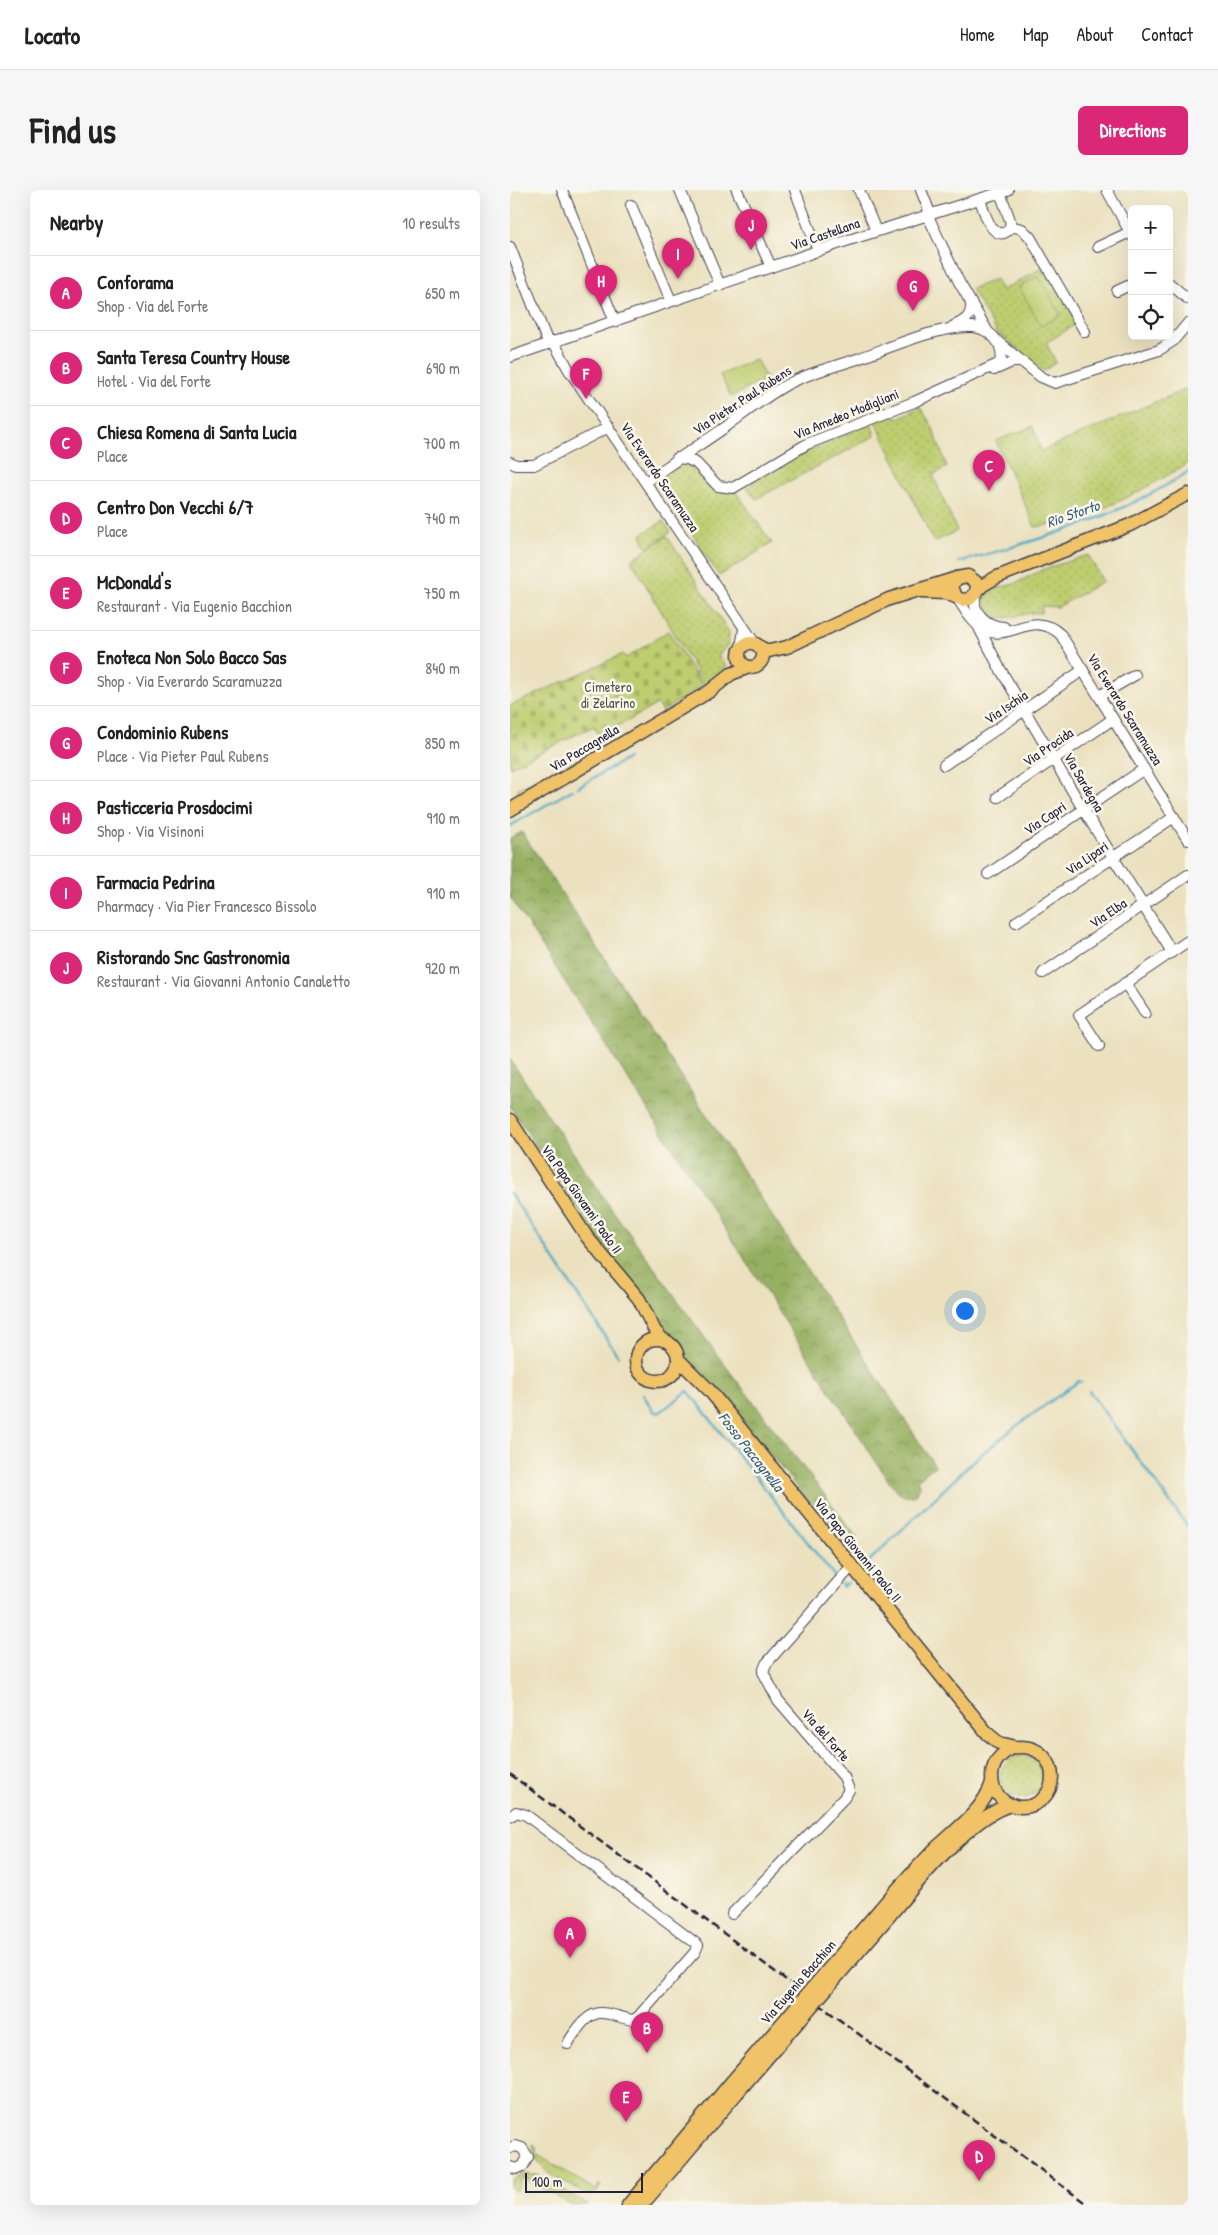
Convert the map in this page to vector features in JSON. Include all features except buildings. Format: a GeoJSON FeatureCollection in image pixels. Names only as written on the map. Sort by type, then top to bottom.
{"type":"FeatureCollection","features":[{"type":"Feature","properties":{"kind":"main road"},"geometry":{"type":"LineString","coordinates":[[906,593],[938,592],[968,600],[990,580],[1130,525],[1188,494]]}},
{"type":"Feature","properties":{"kind":"main road"},"geometry":{"type":"LineString","coordinates":[[787,647],[769,651],[750,644],[740,651],[741,662],[754,665],[862,610],[906,593],[963,575],[972,577],[1026,559],[1058,553]]}},
{"type":"Feature","properties":{"kind":"main road"},"geometry":{"type":"LineString","coordinates":[[972,577],[976,583],[976,593]]}},
{"type":"Feature","properties":{"kind":"main road"},"geometry":{"type":"LineString","coordinates":[[957,578],[952,587],[957,598]]}},
{"type":"Feature","properties":{"kind":"main road"},"geometry":{"type":"LineString","coordinates":[[754,665],[762,655],[758,646]]}},
{"type":"Feature","properties":{"kind":"main road","name":"Via Paccagnella"},"geometry":{"type":"LineString","coordinates":[[700,697],[740,651]]}},
{"type":"Feature","properties":{"kind":"main road","name":"Via Paccagnella"},"geometry":{"type":"LineString","coordinates":[[510,810],[700,697],[731,674],[754,665]]}},
{"type":"Feature","properties":{"kind":"main road","name":"Via Papa Giovanni Paolo II"},"geometry":{"type":"LineString","coordinates":[[510,1120],[586,1236],[639,1299],[655,1331],[663,1340]]}},
{"type":"Feature","properties":{"kind":"main road"},"geometry":{"type":"LineString","coordinates":[[643,1344],[654,1339],[663,1340],[672,1345],[678,1359],[677,1368],[670,1377],[655,1382],[640,1373],[636,1359],[649,1330],[648,1319]]}},
{"type":"Feature","properties":{"kind":"main road","name":"Via Papa Giovanni Paolo II"},"geometry":{"type":"LineString","coordinates":[[678,1359],[705,1385],[988,1734],[999,1743],[1016,1748]]}},
{"type":"Feature","properties":{"kind":"main road","name":"Via Papa Giovanni Paolo II"},"geometry":{"type":"LineString","coordinates":[[670,1377],[684,1375],[705,1385]]}},
{"type":"Feature","properties":{"kind":"main road","name":"Via Papa Giovanni Paolo II"},"geometry":{"type":"LineString","coordinates":[[988,1734],[992,1746],[994,1765]]}},
{"type":"Feature","properties":{"kind":"main road"},"geometry":{"type":"LineString","coordinates":[[1016,1748],[1031,1748],[1042,1754],[1049,1763],[1052,1777],[1048,1792],[1040,1801],[1029,1806],[1012,1805],[999,1797],[992,1783],[994,1765],[1002,1754],[1016,1748]]}},
{"type":"Feature","properties":{"kind":"main road","name":"Via Eugenio Bacchion"},"geometry":{"type":"LineString","coordinates":[[628,2205],[733,2089],[886,1911],[930,1855],[987,1799],[992,1783]]}},
{"type":"Feature","properties":{"kind":"main road","name":"Via Eugenio Bacchion"},"geometry":{"type":"LineString","coordinates":[[886,1911],[991,1812],[1001,1807],[1012,1805]]}},
{"type":"Feature","properties":{"kind":"main road","name":"Via Eugenio Bacchion"},"geometry":{"type":"LineString","coordinates":[[642,2205],[733,2089]]}},
{"type":"Feature","properties":{"kind":"street"},"geometry":{"type":"LineString","coordinates":[[562,190],[614,322]]}},
{"type":"Feature","properties":{"kind":"street"},"geometry":{"type":"LineString","coordinates":[[680,190],[720,285]]}},
{"type":"Feature","properties":{"kind":"street"},"geometry":{"type":"LineString","coordinates":[[737,190],[770,267]]}},
{"type":"Feature","properties":{"kind":"street"},"geometry":{"type":"LineString","coordinates":[[795,190],[818,251]]}},
{"type":"Feature","properties":{"kind":"street"},"geometry":{"type":"LineString","coordinates":[[859,190],[876,231]]}},
{"type":"Feature","properties":{"kind":"street"},"geometry":{"type":"LineString","coordinates":[[921,190],[938,240],[984,330],[1050,383],[1060,383],[1159,350],[1173,341],[1188,323]]}},
{"type":"Feature","properties":{"kind":"street"},"geometry":{"type":"LineString","coordinates":[[1107,190],[1128,228]]}},
{"type":"Feature","properties":{"kind":"street"},"geometry":{"type":"LineString","coordinates":[[1004,191],[1010,226]]}},
{"type":"Feature","properties":{"kind":"street","name":"Via Castellana"},"geometry":{"type":"LineString","coordinates":[[510,357],[876,231],[984,195],[1004,191]]}},
{"type":"Feature","properties":{"kind":"street"},"geometry":{"type":"LineString","coordinates":[[984,195],[995,231],[1003,233],[1010,226]]}},
{"type":"Feature","properties":{"kind":"street"},"geometry":{"type":"LineString","coordinates":[[631,205],[671,302]]}},
{"type":"Feature","properties":{"kind":"street"},"geometry":{"type":"LineString","coordinates":[[1010,226],[1022,230],[1030,237],[1085,332]]}},
{"type":"Feature","properties":{"kind":"street"},"geometry":{"type":"LineString","coordinates":[[1098,247],[1128,235]]}},
{"type":"Feature","properties":{"kind":"street","name":"Via Everardo Scaramuzza"},"geometry":{"type":"LineString","coordinates":[[510,247],[550,342],[744,629],[758,646]]}},
{"type":"Feature","properties":{"kind":"street"},"geometry":{"type":"LineString","coordinates":[[1117,291],[1128,286]]}},
{"type":"Feature","properties":{"kind":"street"},"geometry":{"type":"LineString","coordinates":[[1173,286],[1188,298]]}},
{"type":"Feature","properties":{"kind":"street","name":"Via Pieter Paul Rubens"},"geometry":{"type":"LineString","coordinates":[[646,482],[677,458],[710,438],[790,383],[946,329],[968,317],[971,312],[971,303]]}},
{"type":"Feature","properties":{"kind":"street","name":"Via Pieter Paul Rubens"},"geometry":{"type":"LineString","coordinates":[[946,329],[970,327],[984,330]]}},
{"type":"Feature","properties":{"kind":"street","name":"Via Amedeo Modigliani"},"geometry":{"type":"LineString","coordinates":[[963,381],[1001,360],[998,342]]}},
{"type":"Feature","properties":{"kind":"street","name":"Via Amedeo Modigliani"},"geometry":{"type":"LineString","coordinates":[[677,458],[687,459],[696,464],[718,486],[733,488],[807,444],[1012,362],[1022,362]]}},
{"type":"Feature","properties":{"kind":"street"},"geometry":{"type":"LineString","coordinates":[[510,462],[534,465],[609,427]]}},
{"type":"Feature","properties":{"kind":"street"},"geometry":{"type":"LineString","coordinates":[[696,464],[695,451],[710,438]]}},
{"type":"Feature","properties":{"kind":"street","name":"Via Everardo Scaramuzza"},"geometry":{"type":"LineString","coordinates":[[976,593],[976,608],[984,620],[996,626],[1017,627]]}},
{"type":"Feature","properties":{"kind":"street"},"geometry":{"type":"LineString","coordinates":[[957,598],[977,624]]}},
{"type":"Feature","properties":{"kind":"street","name":"Via Everardo Scaramuzza"},"geometry":{"type":"LineString","coordinates":[[977,624],[985,630],[995,632],[1040,624],[1052,627],[1061,635],[1188,840]]}},
{"type":"Feature","properties":{"kind":"street","name":"Via Sardegna"},"geometry":{"type":"LineString","coordinates":[[977,624],[999,667],[1083,809],[1172,952]]}},
{"type":"Feature","properties":{"kind":"street"},"geometry":{"type":"LineString","coordinates":[[740,651],[744,629]]}},
{"type":"Feature","properties":{"kind":"street","name":"Via Ischia"},"geometry":{"type":"LineString","coordinates":[[944,765],[1083,670]]}},
{"type":"Feature","properties":{"kind":"street"},"geometry":{"type":"LineString","coordinates":[[1099,696],[1135,675]]}},
{"type":"Feature","properties":{"kind":"street","name":"Via Procida"},"geometry":{"type":"LineString","coordinates":[[998,797],[1113,719]]}},
{"type":"Feature","properties":{"kind":"street","name":"Via Capri"},"geometry":{"type":"LineString","coordinates":[[988,874],[1144,768]]}},
{"type":"Feature","properties":{"kind":"street","name":"Via Lipari"},"geometry":{"type":"LineString","coordinates":[[1016,922],[1174,817]]}},
{"type":"Feature","properties":{"kind":"street","name":"Via Elba"},"geometry":{"type":"LineString","coordinates":[[1043,973],[1188,875]]}},
{"type":"Feature","properties":{"kind":"street"},"geometry":{"type":"LineString","coordinates":[[1099,1046],[1079,1015],[1188,942]]}},
{"type":"Feature","properties":{"kind":"street"},"geometry":{"type":"LineString","coordinates":[[1125,983],[1145,1013]]}},
{"type":"Feature","properties":{"kind":"street","name":"Via del Forte"},"geometry":{"type":"LineString","coordinates":[[732,1914],[844,1798],[849,1790],[844,1777],[778,1700],[763,1672],[766,1664],[852,1566]]}},
{"type":"Feature","properties":{"kind":"street"},"geometry":{"type":"LineString","coordinates":[[513,1814],[526,1815],[698,1945],[698,1948],[638,2017],[633,2020],[611,2014],[594,2014],[585,2020],[568,2044]]}},
{"type":"Feature","properties":{"kind":"street"},"geometry":{"type":"LineString","coordinates":[[510,2148],[519,2146],[527,2153],[526,2164],[512,2170]]}},
{"type":"Feature","properties":{"kind":"green space"},"geometry":{"type":"Polygon","coordinates":[[[1046,266],[1079,322],[1046,343],[1056,362],[1044,371],[996,331],[971,289],[996,279],[1002,290],[1046,266]]]}},
{"type":"Feature","properties":{"kind":"green space"},"geometry":{"type":"Polygon","coordinates":[[[1038,276],[1061,315],[1041,326],[1019,287],[1038,276]]]}},
{"type":"Feature","properties":{"kind":"green space"},"geometry":{"type":"Polygon","coordinates":[[[756,359],[766,379],[731,397],[720,375],[756,359]]]}},
{"type":"Feature","properties":{"kind":"green space"},"geometry":{"type":"Polygon","coordinates":[[[1188,388],[1188,463],[1115,503],[1076,518],[1035,527],[996,441],[1033,426],[1041,451],[1188,388]]]}},
{"type":"Feature","properties":{"kind":"green space"},"geometry":{"type":"Polygon","coordinates":[[[920,407],[932,426],[947,467],[933,475],[957,531],[934,542],[875,421],[895,415],[898,418],[920,407]]]}},
{"type":"Feature","properties":{"kind":"green space"},"geometry":{"type":"Polygon","coordinates":[[[871,423],[875,436],[756,499],[747,487],[790,459],[871,423]]]}},
{"type":"Feature","properties":{"kind":"green space"},"geometry":{"type":"Polygon","coordinates":[[[686,463],[712,486],[736,492],[772,543],[719,576],[667,494],[663,496],[660,484],[662,479],[669,471],[686,463]]]}},
{"type":"Feature","properties":{"kind":"green space"},"geometry":{"type":"Polygon","coordinates":[[[663,521],[671,532],[647,548],[641,535],[663,521]]]}},
{"type":"Feature","properties":{"kind":"green space"},"geometry":{"type":"Polygon","coordinates":[[[667,536],[729,632],[728,644],[718,656],[726,666],[705,686],[631,560],[667,536]]]}},
{"type":"Feature","properties":{"kind":"green space"},"geometry":{"type":"Polygon","coordinates":[[[1088,555],[1103,581],[1058,607],[1042,606],[1041,613],[1009,618],[996,617],[989,614],[984,599],[992,589],[1014,584],[1044,569],[1088,555]]]}},
{"type":"Feature","properties":{"kind":"green space","name":"Cimetero di Zelarino"},"geometry":{"type":"Polygon","coordinates":[[[668,631],[702,685],[662,712],[657,704],[628,721],[598,735],[594,726],[510,767],[510,706],[623,654],[626,658],[668,631]]]}},
{"type":"Feature","properties":{"kind":"green space"},"geometry":{"type":"Polygon","coordinates":[[[580,758],[580,761],[524,795],[517,789],[580,758]]]}},
{"type":"Feature","properties":{"kind":"green space"},"geometry":{"type":"Polygon","coordinates":[[[522,832],[935,1466],[917,1480],[920,1487],[915,1495],[904,1496],[899,1494],[889,1481],[510,897],[510,838],[522,832]]]}},
{"type":"Feature","properties":{"kind":"green space"},"geometry":{"type":"Polygon","coordinates":[[[510,1059],[603,1197],[721,1360],[857,1537],[849,1546],[857,1556],[855,1558],[707,1377],[685,1362],[674,1344],[665,1337],[613,1259],[587,1224],[510,1106],[510,1059]]]}},
{"type":"Feature","properties":{"kind":"green space"},"geometry":{"type":"Polygon","coordinates":[[[1025,1756],[1033,1759],[1039,1765],[1042,1777],[1039,1789],[1033,1795],[1017,1798],[1009,1795],[1003,1789],[1000,1773],[1003,1765],[1009,1759],[1025,1756]]]}},
{"type":"Feature","properties":{"kind":"green space"},"geometry":{"type":"Polygon","coordinates":[[[533,2144],[538,2148],[536,2154],[596,2190],[599,2184],[601,2187],[594,2194],[587,2194],[552,2175],[538,2162],[534,2154],[533,2144]]]}},
{"type":"Feature","properties":{"kind":"green space"},"geometry":{"type":"Polygon","coordinates":[[[523,2174],[538,2175],[588,2205],[571,2205],[523,2177],[515,2191],[510,2188],[510,2181],[523,2174]]]}},
{"type":"Feature","properties":{"kind":"waterway","name":"Rio Storto"},"geometry":{"type":"LineString","coordinates":[[959,562],[1048,536],[1106,515],[1161,488],[1188,472]]}},
{"type":"Feature","properties":{"kind":"waterway","name":"Rio Storto"},"geometry":{"type":"LineString","coordinates":[[578,787],[628,758]]}},
{"type":"Feature","properties":{"kind":"waterway","name":"Rio Storto"},"geometry":{"type":"LineString","coordinates":[[510,826],[572,790]]}},
{"type":"Feature","properties":{"kind":"waterway","name":"Fosso Paccagnella"},"geometry":{"type":"LineString","coordinates":[[510,1193],[618,1356]]}},
{"type":"Feature","properties":{"kind":"waterway","name":"Fosso Paccagnella"},"geometry":{"type":"LineString","coordinates":[[869,1561],[977,1458],[1015,1427],[1079,1381],[1081,1382]]}},
{"type":"Feature","properties":{"kind":"waterway","name":"Fosso Paccagnella"},"geometry":{"type":"LineString","coordinates":[[643,1394],[653,1411],[659,1413],[688,1391],[835,1577]]}},
{"type":"Feature","properties":{"kind":"waterway","name":"Fosso Paccagnella"},"geometry":{"type":"LineString","coordinates":[[1089,1391],[1188,1527]]}},
{"type":"Feature","properties":{"kind":"waterway","name":"Fosso Paccagnella"},"geometry":{"type":"LineString","coordinates":[[841,1584],[843,1587],[848,1583]]}},
{"type":"Feature","properties":{"kind":"railway"},"geometry":{"type":"LineString","coordinates":[[510,1774],[1088,2205]]}},
{"type":"Feature","properties":{"kind":"place","name":"Ristorando Snc Gastronomia"},"geometry":{"type":"Point","coordinates":[751,250]}},
{"type":"Feature","properties":{"kind":"place","name":"Farmacia Pedrina"},"geometry":{"type":"Point","coordinates":[678,279]}},
{"type":"Feature","properties":{"kind":"place","name":"Pasticceria Prosdocimi"},"geometry":{"type":"Point","coordinates":[601,306]}},
{"type":"Feature","properties":{"kind":"place","name":"Condominio Rubens"},"geometry":{"type":"Point","coordinates":[913,311]}},
{"type":"Feature","properties":{"kind":"place","name":"Enoteca Non Solo Bacco Sas"},"geometry":{"type":"Point","coordinates":[586,399]}},
{"type":"Feature","properties":{"kind":"place","name":"Chiesa Romena di Santa Lucia"},"geometry":{"type":"Point","coordinates":[989,491]}},
{"type":"Feature","properties":{"kind":"place","name":"Conforama"},"geometry":{"type":"Point","coordinates":[570,1958]}},
{"type":"Feature","properties":{"kind":"place","name":"Santa Teresa Country House"},"geometry":{"type":"Point","coordinates":[647,2053]}},
{"type":"Feature","properties":{"kind":"place","name":"McDonald's"},"geometry":{"type":"Point","coordinates":[626,2122]}},
{"type":"Feature","properties":{"kind":"place","name":"Centro Don Vecchi 6/7"},"geometry":{"type":"Point","coordinates":[979,2181]}}]}
